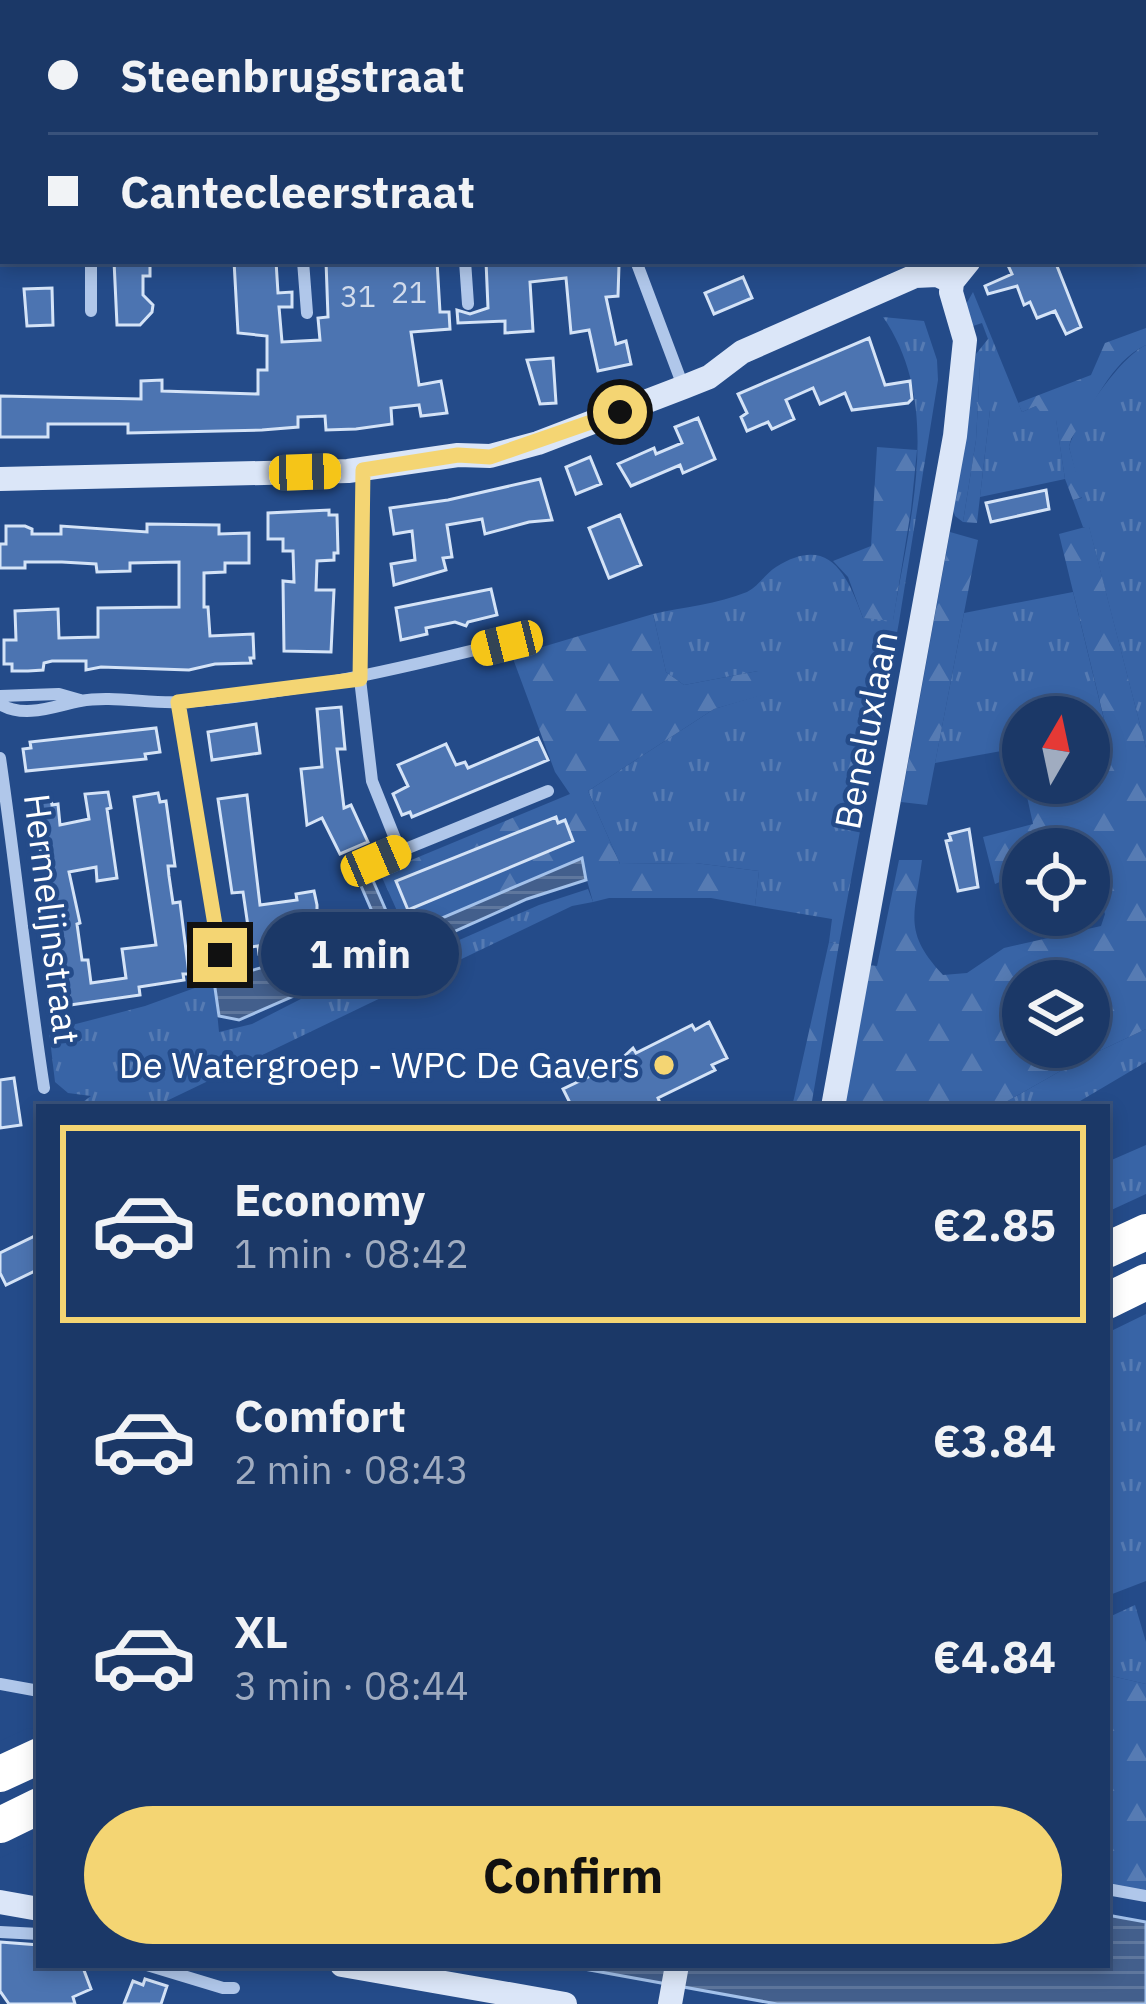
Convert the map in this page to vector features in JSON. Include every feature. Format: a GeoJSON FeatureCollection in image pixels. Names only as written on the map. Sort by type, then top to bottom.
{"type":"FeatureCollection","features":[{"type":"Feature","properties":{"kind":"highway"},"geometry":{"type":"LineString","coordinates":[[1110,1249],[1146,1232]]}},
{"type":"Feature","properties":{"kind":"highway"},"geometry":{"type":"LineString","coordinates":[[1110,1300],[1146,1282]]}},
{"type":"Feature","properties":{"kind":"highway"},"geometry":{"type":"LineString","coordinates":[[0,1774],[36,1757]]}},
{"type":"Feature","properties":{"kind":"highway"},"geometry":{"type":"LineString","coordinates":[[0,1825],[36,1807]]}},
{"type":"Feature","properties":{"kind":"street"},"geometry":{"type":"LineString","coordinates":[[91,264],[92,311]]}},
{"type":"Feature","properties":{"kind":"street"},"geometry":{"type":"LineString","coordinates":[[303,264],[307,313]]}},
{"type":"Feature","properties":{"kind":"street"},"geometry":{"type":"LineString","coordinates":[[464,264],[468,304]]}},
{"type":"Feature","properties":{"kind":"street"},"geometry":{"type":"LineString","coordinates":[[637,264],[684,387]]}},
{"type":"Feature","properties":{"kind":"street"},"geometry":{"type":"LineString","coordinates":[[0,478],[363,470],[458,455],[490,457],[684,387],[742,352],[915,276],[946,272]]}},
{"type":"Feature","properties":{"kind":"street","name":"Beneluxlaan"},"geometry":{"type":"LineString","coordinates":[[834,1104],[955,436],[962,365],[940,314],[946,272]]}},
{"type":"Feature","properties":{"kind":"street"},"geometry":{"type":"LineString","coordinates":[[363,470],[360,679],[372,781],[400,851]]}},
{"type":"Feature","properties":{"kind":"street"},"geometry":{"type":"LineString","coordinates":[[0,700],[8,709],[55,710],[82,701],[178,702],[360,679],[507,643]]}},
{"type":"Feature","properties":{"kind":"street"},"geometry":{"type":"LineString","coordinates":[[178,702],[220,955]]}},
{"type":"Feature","properties":{"kind":"street","name":"Hermelijnstraat"},"geometry":{"type":"LineString","coordinates":[[0,758],[16,867],[17,913],[44,1088]]}},
{"type":"Feature","properties":{"kind":"street"},"geometry":{"type":"LineString","coordinates":[[376,861],[548,791]]}},
{"type":"Feature","properties":{"kind":"street"},"geometry":{"type":"LineString","coordinates":[[0,1684],[36,1690]]}},
{"type":"Feature","properties":{"kind":"street"},"geometry":{"type":"LineString","coordinates":[[1110,1890],[1146,1896]]}},
{"type":"Feature","properties":{"kind":"street"},"geometry":{"type":"LineString","coordinates":[[0,1902],[36,1909]]}},
{"type":"Feature","properties":{"kind":"street"},"geometry":{"type":"LineString","coordinates":[[0,1932],[36,1934]]}},
{"type":"Feature","properties":{"kind":"street"},"geometry":{"type":"LineString","coordinates":[[157,1968],[234,1988]]}},
{"type":"Feature","properties":{"kind":"street"},"geometry":{"type":"LineString","coordinates":[[355,1968],[479,1997],[565,2004]]}},
{"type":"Feature","properties":{"kind":"street"},"geometry":{"type":"LineString","coordinates":[[670,2004],[676,1968]]}},
{"type":"Feature","properties":{"kind":"green space"},"geometry":{"type":"Polygon","coordinates":[[[973,292],[1022,412],[1036,406],[1056,419],[1065,479],[980,497],[990,410],[980,365],[976,440],[963,522],[953,510],[976,354],[988,339],[982,323],[967,328],[965,306],[973,292]]]}},
{"type":"Feature","properties":{"kind":"green space"},"geometry":{"type":"Polygon","coordinates":[[[883,317],[924,321],[937,360],[938,380],[839,944],[829,942],[832,919],[755,906],[759,871],[695,863],[620,864],[588,791],[714,709],[774,691],[758,671],[684,685],[666,672],[653,614],[747,592],[776,567],[810,555],[823,557],[842,574],[863,618],[893,620],[913,504],[917,426],[902,351],[883,317]]]}},
{"type":"Feature","properties":{"kind":"green space"},"geometry":{"type":"Polygon","coordinates":[[[1146,328],[1146,345],[1112,374],[1071,439],[1083,497],[1073,500],[1056,420],[1048,422],[1036,406],[1022,412],[1018,403],[1091,375],[1105,343],[1146,328]]]}},
{"type":"Feature","properties":{"kind":"green space"},"geometry":{"type":"Polygon","coordinates":[[[1146,345],[1146,748],[1089,527],[1083,527],[1073,500],[1082,498],[1069,447],[1101,390],[1146,345]]]}},
{"type":"Feature","properties":{"kind":"green space"},"geometry":{"type":"Polygon","coordinates":[[[980,364],[991,366],[977,523],[963,522],[976,440],[980,364]]]}},
{"type":"Feature","properties":{"kind":"green space"},"geometry":{"type":"Polygon","coordinates":[[[877,447],[917,450],[893,621],[863,618],[848,577],[833,561],[871,546],[877,447]]]}},
{"type":"Feature","properties":{"kind":"green space"},"geometry":{"type":"Polygon","coordinates":[[[1089,526],[1146,748],[1146,1029],[1110,1046],[1110,960],[1002,960],[1002,1068],[1066,1068],[1002,1104],[845,1104],[869,965],[877,966],[899,860],[922,860],[916,934],[943,975],[967,973],[1004,948],[1057,936],[1110,936],[1110,828],[1018,828],[1033,824],[1029,804],[1110,804],[1110,696],[1098,696],[1059,534],[1089,526]]]}},
{"type":"Feature","properties":{"kind":"green space"},"geometry":{"type":"Polygon","coordinates":[[[950,532],[978,540],[927,805],[901,802],[950,532]]]}},
{"type":"Feature","properties":{"kind":"green space"},"geometry":{"type":"Polygon","coordinates":[[[1073,592],[1098,696],[1002,696],[1002,751],[935,763],[964,613],[1073,592]]]}},
{"type":"Feature","properties":{"kind":"green space"},"geometry":{"type":"Polygon","coordinates":[[[653,614],[666,672],[684,685],[758,671],[778,672],[774,692],[714,709],[588,791],[620,864],[695,863],[759,871],[755,906],[711,898],[593,902],[581,859],[407,933],[380,873],[570,794],[555,772],[512,656],[653,614]]]}},
{"type":"Feature","properties":{"kind":"green space"},"geometry":{"type":"Polygon","coordinates":[[[1002,832],[1002,881],[995,884],[983,837],[1002,832]]]}},
{"type":"Feature","properties":{"kind":"green space"},"geometry":{"type":"Polygon","coordinates":[[[588,889],[593,902],[572,906],[160,1104],[80,1104],[91,1096],[68,1093],[55,1082],[49,1031],[145,1006],[214,981],[219,1032],[252,1024],[336,981],[366,981],[539,905],[588,889]]]}},
{"type":"Feature","properties":{"kind":"green space"},"geometry":{"type":"Polygon","coordinates":[[[829,942],[839,944],[812,1104],[793,1104],[829,942]]]}},
{"type":"Feature","properties":{"kind":"green space"},"geometry":{"type":"Polygon","coordinates":[[[1146,1029],[1146,1062],[1075,1104],[1002,1104],[1066,1068],[1110,1068],[1110,1046],[1146,1029]]]}},
{"type":"Feature","properties":{"kind":"green space"},"geometry":{"type":"Polygon","coordinates":[[[1146,1145],[1146,1194],[1110,1211],[1110,1161],[1146,1145]]]}},
{"type":"Feature","properties":{"kind":"green space"},"geometry":{"type":"Polygon","coordinates":[[[1146,1314],[1146,1581],[1110,1595],[1110,1332],[1146,1314]]]}},
{"type":"Feature","properties":{"kind":"green space"},"geometry":{"type":"Polygon","coordinates":[[[1135,1605],[1146,1642],[1146,1684],[1110,1676],[1110,1617],[1135,1605]]]}},
{"type":"Feature","properties":{"kind":"green space"},"geometry":{"type":"Polygon","coordinates":[[[1110,1676],[1146,1684],[1146,1892],[1110,1885],[1110,1676]]]}},
{"type":"Feature","properties":{"kind":"shaded area"},"geometry":{"type":"Polygon","coordinates":[[[582,858],[586,880],[527,899],[424,945],[413,945],[407,933],[582,858]]]}},
{"type":"Feature","properties":{"kind":"shaded area"},"geometry":{"type":"Polygon","coordinates":[[[364,860],[404,952],[363,971],[336,969],[313,983],[301,974],[294,982],[305,991],[239,1020],[219,1016],[214,981],[332,948],[331,941],[377,923],[352,865],[364,860]]]}},
{"type":"Feature","properties":{"kind":"shaded area"},"geometry":{"type":"Polygon","coordinates":[[[1110,1916],[1146,1922],[1146,2004],[777,2004],[579,1968],[1110,1968],[1110,1916]]]}},
{"type":"Feature","properties":{"kind":"pier"},"geometry":{"type":"Polygon","coordinates":[[[28,1728],[36,1729],[36,1841],[0,1858],[0,1741],[28,1728]]]}},
{"type":"Feature","properties":{"kind":"building"},"geometry":{"type":"Polygon","coordinates":[[[114,264],[150,264],[150,276],[143,276],[143,295],[153,305],[152,312],[140,325],[117,325],[114,264]]]}},
{"type":"Feature","properties":{"kind":"building"},"geometry":{"type":"Polygon","coordinates":[[[234,264],[276,264],[278,293],[292,292],[292,307],[279,307],[282,342],[320,340],[318,318],[328,317],[326,264],[437,264],[440,312],[449,312],[450,329],[411,332],[419,385],[441,381],[447,413],[421,416],[419,405],[391,408],[392,424],[356,429],[326,430],[325,416],[298,417],[298,427],[262,430],[128,433],[128,424],[48,424],[48,437],[0,437],[0,396],[141,399],[141,381],[162,380],[162,391],[258,394],[258,370],[267,370],[267,336],[238,333],[234,264]]]}},
{"type":"Feature","properties":{"kind":"building"},"geometry":{"type":"Polygon","coordinates":[[[486,264],[619,265],[618,296],[606,297],[616,344],[626,341],[631,364],[598,371],[589,330],[571,333],[566,278],[530,282],[533,331],[505,333],[505,321],[458,323],[457,310],[470,314],[488,308],[486,264]]]}},
{"type":"Feature","properties":{"kind":"building"},"geometry":{"type":"Polygon","coordinates":[[[1007,264],[1056,264],[1081,327],[1066,334],[1055,311],[1037,318],[1030,302],[1024,305],[1017,286],[988,294],[985,286],[1012,274],[1007,264]]]}},
{"type":"Feature","properties":{"kind":"building"},"geometry":{"type":"Polygon","coordinates":[[[743,277],[752,298],[714,314],[705,293],[743,277]]]}},
{"type":"Feature","properties":{"kind":"building"},"geometry":{"type":"Polygon","coordinates":[[[52,288],[53,325],[27,326],[24,289],[52,288]]]}},
{"type":"Feature","properties":{"kind":"building"},"geometry":{"type":"Polygon","coordinates":[[[869,338],[885,385],[910,381],[912,399],[908,403],[852,410],[845,393],[820,404],[813,388],[786,400],[794,419],[772,429],[768,422],[747,431],[741,417],[747,413],[738,394],[869,338]]]}},
{"type":"Feature","properties":{"kind":"building"},"geometry":{"type":"Polygon","coordinates":[[[553,358],[556,403],[540,404],[527,360],[553,358]]]}},
{"type":"Feature","properties":{"kind":"building"},"geometry":{"type":"Polygon","coordinates":[[[698,418],[715,459],[683,473],[680,465],[631,486],[618,464],[654,448],[656,454],[682,443],[675,427],[698,418]]]}},
{"type":"Feature","properties":{"kind":"building"},"geometry":{"type":"Polygon","coordinates":[[[590,457],[601,484],[576,494],[566,467],[590,457]]]}},
{"type":"Feature","properties":{"kind":"building"},"geometry":{"type":"Polygon","coordinates":[[[540,479],[552,520],[485,534],[482,519],[447,525],[452,557],[443,558],[446,570],[394,585],[391,564],[415,560],[412,531],[394,534],[390,508],[540,479]]]}},
{"type":"Feature","properties":{"kind":"building"},"geometry":{"type":"Polygon","coordinates":[[[1046,490],[1049,509],[991,522],[986,503],[1046,490]]]}},
{"type":"Feature","properties":{"kind":"building"},"geometry":{"type":"Polygon","coordinates":[[[329,510],[329,515],[337,515],[338,553],[334,560],[317,561],[316,590],[334,590],[331,652],[284,651],[283,581],[294,582],[293,551],[283,551],[283,539],[268,539],[268,513],[329,510]]]}},
{"type":"Feature","properties":{"kind":"building"},"geometry":{"type":"Polygon","coordinates":[[[620,515],[641,565],[609,578],[589,528],[620,515]]]}},
{"type":"Feature","properties":{"kind":"building"},"geometry":{"type":"Polygon","coordinates":[[[147,524],[219,525],[219,534],[249,533],[249,563],[225,563],[225,572],[204,573],[204,607],[208,607],[210,636],[253,634],[251,663],[189,670],[86,670],[86,661],[52,661],[44,663],[43,670],[28,671],[12,671],[12,664],[4,664],[4,640],[16,640],[15,611],[58,609],[59,638],[98,637],[98,608],[179,607],[179,562],[130,563],[130,571],[97,572],[96,564],[62,562],[0,568],[6,526],[25,526],[32,534],[61,534],[61,526],[147,532],[147,524]]]}},
{"type":"Feature","properties":{"kind":"building"},"geometry":{"type":"Polygon","coordinates":[[[491,589],[497,615],[466,626],[455,622],[426,628],[427,634],[401,640],[396,608],[491,589]]]}},
{"type":"Feature","properties":{"kind":"building"},"geometry":{"type":"Polygon","coordinates":[[[341,707],[345,749],[337,749],[344,808],[351,805],[368,842],[340,854],[322,818],[307,825],[301,769],[322,767],[317,709],[341,707]]]}},
{"type":"Feature","properties":{"kind":"building"},"geometry":{"type":"Polygon","coordinates":[[[256,724],[260,753],[212,760],[208,732],[256,724]]]}},
{"type":"Feature","properties":{"kind":"building"},"geometry":{"type":"Polygon","coordinates":[[[156,728],[160,752],[145,754],[146,759],[26,771],[23,749],[31,748],[30,742],[156,728]]]}},
{"type":"Feature","properties":{"kind":"building"},"geometry":{"type":"Polygon","coordinates":[[[538,738],[548,760],[412,817],[410,812],[402,815],[393,794],[408,786],[398,765],[446,744],[456,765],[465,762],[468,768],[538,738]]]}},
{"type":"Feature","properties":{"kind":"building"},"geometry":{"type":"Polygon","coordinates":[[[108,792],[117,878],[97,881],[96,867],[69,872],[82,960],[88,960],[91,983],[126,978],[122,949],[156,945],[134,797],[158,793],[160,802],[166,801],[175,866],[168,866],[169,876],[173,903],[180,902],[189,974],[183,974],[184,980],[139,987],[140,995],[70,1005],[69,996],[62,997],[34,807],[36,800],[51,799],[52,805],[58,804],[60,825],[89,819],[85,794],[108,792]]]}},
{"type":"Feature","properties":{"kind":"building"},"geometry":{"type":"Polygon","coordinates":[[[247,795],[260,905],[297,900],[296,894],[314,891],[317,922],[277,927],[281,951],[259,954],[258,946],[251,947],[243,892],[232,893],[218,799],[247,795]]]}},
{"type":"Feature","properties":{"kind":"building"},"geometry":{"type":"Polygon","coordinates":[[[556,817],[558,823],[565,820],[573,841],[408,910],[396,881],[556,817]]]}},
{"type":"Feature","properties":{"kind":"building"},"geometry":{"type":"Polygon","coordinates":[[[969,829],[978,887],[958,891],[946,841],[951,840],[949,834],[969,829]]]}},
{"type":"Feature","properties":{"kind":"building","name":"De Watergroep - WPC De Gavers"},"geometry":{"type":"Polygon","coordinates":[[[709,1022],[727,1058],[712,1065],[715,1070],[658,1098],[660,1103],[570,1104],[563,1089],[592,1075],[590,1071],[616,1064],[633,1048],[636,1053],[692,1025],[695,1030],[709,1022]]]}},
{"type":"Feature","properties":{"kind":"building"},"geometry":{"type":"Polygon","coordinates":[[[14,1078],[21,1125],[0,1128],[0,1080],[14,1078]]]}},
{"type":"Feature","properties":{"kind":"building"},"geometry":{"type":"Polygon","coordinates":[[[36,1235],[36,1270],[6,1285],[0,1273],[0,1253],[36,1235]]]}},
{"type":"Feature","properties":{"kind":"building"},"geometry":{"type":"Polygon","coordinates":[[[0,1942],[36,1945],[36,1968],[83,1968],[91,1989],[73,1997],[75,2004],[9,2004],[0,1991],[0,1942]]]}},
{"type":"Feature","properties":{"kind":"building"},"geometry":{"type":"Polygon","coordinates":[[[145,1979],[167,1986],[161,2004],[124,2004],[133,1981],[143,1985],[145,1979]]]}},
{"type":"Feature","properties":{"kind":"place","name":"De Watergroep - WPC De Gavers"},"geometry":{"type":"Point","coordinates":[664,1065]}},
{"type":"Feature","properties":{"kind":"route"},"geometry":{"type":"LineString","coordinates":[[220,955],[178,702],[360,679],[363,470],[458,455],[490,457],[620,412]]}}]}
